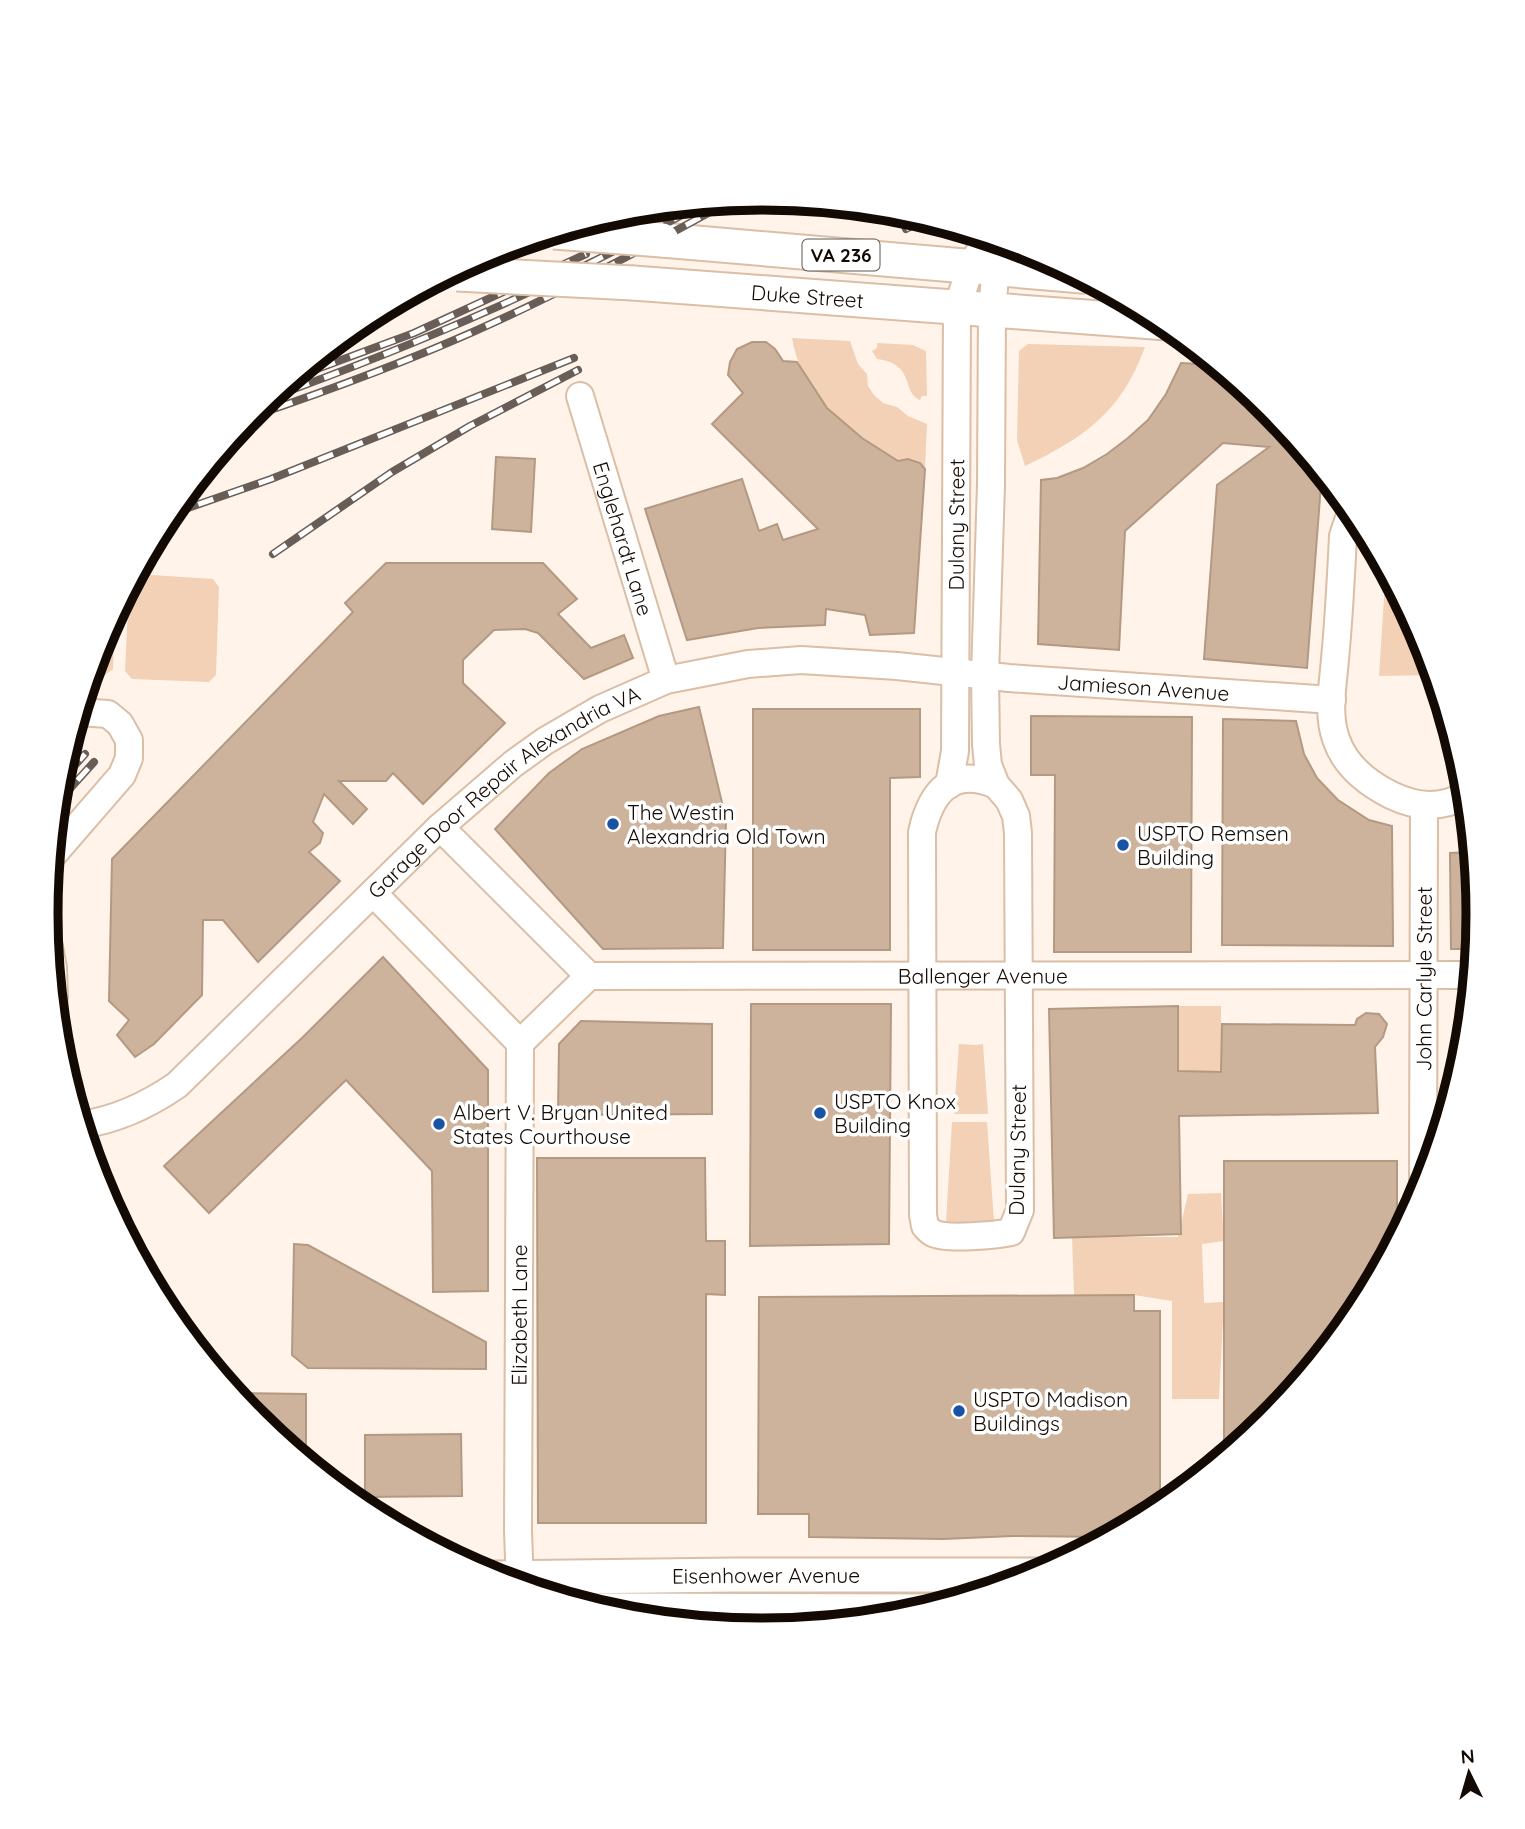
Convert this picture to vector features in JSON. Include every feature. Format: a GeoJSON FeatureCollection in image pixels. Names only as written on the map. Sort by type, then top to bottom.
{"type":"FeatureCollection","features":[{"type":"Feature","properties":{"kind":"main road"},"geometry":{"type":"LineString","coordinates":[[615,226],[627,233],[662,240]]}},
{"type":"Feature","properties":{"kind":"main road","name":"Duke Street"},"geometry":{"type":"LineString","coordinates":[[580,234],[711,243],[990,253],[1034,264]]}},
{"type":"Feature","properties":{"kind":"main road","name":"Duke Street"},"geometry":{"type":"LineString","coordinates":[[469,274],[633,283],[1141,321]]}},
{"type":"Feature","properties":{"kind":"main road","name":"Eisenhower Avenue"},"geometry":{"type":"LineString","coordinates":[[532,1580],[735,1575],[1008,1575]]}},
{"type":"Feature","properties":{"kind":"main road","name":"Eisenhower Avenue"},"geometry":{"type":"LineString","coordinates":[[652,1610],[868,1611]]}},
{"type":"Feature","properties":{"kind":"street","name":"Dulany Street"},"geometry":{"type":"LineString","coordinates":[[990,253],[991,484],[985,676],[986,744],[988,765],[996,785],[1009,800],[1016,816],[1018,833],[1020,1210],[1012,1232],[997,1235],[945,1236],[933,1233],[925,1226],[923,1214],[922,832],[928,807],[939,792],[949,785],[955,751],[957,308],[990,253]]}},
{"type":"Feature","properties":{"kind":"street","name":"Englehardt Lane"},"geometry":{"type":"LineString","coordinates":[[580,396],[666,681]]}},
{"type":"Feature","properties":{"kind":"street"},"geometry":{"type":"LineString","coordinates":[[1348,522],[1343,536],[1332,700],[1336,739],[1358,773],[1383,790],[1424,807],[1457,799]]}},
{"type":"Feature","properties":{"kind":"street","name":"Garage Door Repair Alexandria VA"},"geometry":{"type":"LineString","coordinates":[[90,1123],[135,1109],[165,1093],[190,1073],[440,827],[513,764],[545,741],[600,709],[666,681],[748,664],[801,660],[956,673]]}},
{"type":"Feature","properties":{"kind":"street","name":"Jamieson Avenue"},"geometry":{"type":"LineString","coordinates":[[956,673],[1332,700]]}},
{"type":"Feature","properties":{"kind":"street"},"geometry":{"type":"LineString","coordinates":[[62,845],[122,775],[130,758],[129,740],[120,724],[108,713],[88,712]]}},
{"type":"Feature","properties":{"kind":"street"},"geometry":{"type":"LineString","coordinates":[[949,785],[969,778],[982,779],[996,785]]}},
{"type":"Feature","properties":{"kind":"street","name":"John Carlyle Street"},"geometry":{"type":"LineString","coordinates":[[1423,1160],[1424,807]]}},
{"type":"Feature","properties":{"kind":"street"},"geometry":{"type":"LineString","coordinates":[[373,893],[520,1043],[589,976],[440,827]]}},
{"type":"Feature","properties":{"kind":"street","name":"Ballenger Avenue"},"geometry":{"type":"LineString","coordinates":[[589,976],[1464,975]]}},
{"type":"Feature","properties":{"kind":"street","name":"Elizabeth Lane"},"geometry":{"type":"LineString","coordinates":[[512,1573],[518,1531],[520,1043]]}},
{"type":"Feature","properties":{"kind":"shaded area"},"geometry":{"type":"Polygon","coordinates":[[[792,338],[850,341],[858,364],[867,374],[868,386],[874,395],[883,403],[897,407],[908,416],[927,424],[925,469],[913,460],[898,461],[863,438],[831,410],[806,378],[797,359],[792,338]]]}},
{"type":"Feature","properties":{"kind":"shaded area"},"geometry":{"type":"Polygon","coordinates":[[[877,343],[913,345],[926,351],[927,396],[922,396],[920,400],[914,396],[898,366],[877,359],[872,351],[877,348],[877,343]]]}},
{"type":"Feature","properties":{"kind":"shaded area"},"geometry":{"type":"Polygon","coordinates":[[[1028,344],[1145,347],[1125,389],[1098,420],[1065,445],[1025,466],[1017,440],[1019,351],[1028,344]]]}},
{"type":"Feature","properties":{"kind":"shaded area"},"geometry":{"type":"Polygon","coordinates":[[[145,575],[213,579],[219,587],[216,675],[209,682],[132,679],[125,671],[128,607],[145,575]]]}},
{"type":"Feature","properties":{"kind":"shaded area"},"geometry":{"type":"Polygon","coordinates":[[[1385,584],[1425,675],[1379,676],[1385,584]]]}},
{"type":"Feature","properties":{"kind":"shaded area"},"geometry":{"type":"Polygon","coordinates":[[[114,638],[113,669],[99,678],[114,638]]]}},
{"type":"Feature","properties":{"kind":"shaded area"},"geometry":{"type":"Polygon","coordinates":[[[1178,1006],[1221,1006],[1221,1072],[1178,1072],[1178,1006]]]}},
{"type":"Feature","properties":{"kind":"shaded area"},"geometry":{"type":"Polygon","coordinates":[[[959,1044],[983,1044],[988,1114],[954,1114],[959,1044]]]}},
{"type":"Feature","properties":{"kind":"shaded area"},"geometry":{"type":"Polygon","coordinates":[[[952,1122],[987,1122],[994,1222],[946,1222],[952,1122]]]}},
{"type":"Feature","properties":{"kind":"shaded area"},"geometry":{"type":"Polygon","coordinates":[[[1221,1193],[1224,1241],[1202,1244],[1204,1303],[1224,1302],[1219,1399],[1172,1399],[1172,1301],[1134,1295],[1074,1295],[1072,1237],[1178,1237],[1188,1194],[1221,1193]]]}},
{"type":"Feature","properties":{"kind":"building"},"geometry":{"type":"Polygon","coordinates":[[[752,342],[766,342],[783,361],[797,362],[827,408],[862,438],[898,461],[908,459],[920,463],[925,469],[914,633],[870,635],[865,615],[826,609],[825,625],[758,628],[687,640],[645,509],[742,479],[759,531],[777,524],[783,540],[818,529],[712,424],[743,393],[728,375],[730,362],[737,349],[752,342]]]}},
{"type":"Feature","properties":{"kind":"building"},"geometry":{"type":"Polygon","coordinates":[[[1181,363],[1203,364],[1261,416],[1321,484],[1307,668],[1204,659],[1217,485],[1269,447],[1223,443],[1125,531],[1119,650],[1038,644],[1041,480],[1057,478],[1083,468],[1107,454],[1148,420],[1166,394],[1181,363]]]}},
{"type":"Feature","properties":{"kind":"building"},"geometry":{"type":"Polygon","coordinates":[[[496,457],[535,459],[531,532],[492,529],[496,457]]]}},
{"type":"Feature","properties":{"kind":"building"},"geometry":{"type":"Polygon","coordinates":[[[386,563],[543,563],[577,599],[558,614],[591,648],[624,635],[633,658],[584,679],[538,633],[525,629],[494,630],[463,660],[463,683],[505,723],[423,804],[393,773],[386,781],[339,781],[367,809],[353,824],[324,794],[313,822],[323,833],[320,843],[309,852],[340,881],[258,962],[223,920],[203,920],[202,995],[154,1044],[135,1057],[117,1035],[129,1020],[109,1001],[112,859],[353,612],[345,603],[386,563]]]}},
{"type":"Feature","properties":{"kind":"building","name":"The Westin Alexandria Old Town"},"geometry":{"type":"Polygon","coordinates":[[[699,707],[726,819],[723,948],[603,949],[495,829],[549,773],[582,749],[659,716],[699,707]]]}},
{"type":"Feature","properties":{"kind":"building"},"geometry":{"type":"Polygon","coordinates":[[[753,709],[920,709],[920,777],[890,778],[890,950],[753,950],[753,709]]]}},
{"type":"Feature","properties":{"kind":"building","name":"USPTO Remsen Building"},"geometry":{"type":"Polygon","coordinates":[[[1031,716],[1192,717],[1191,952],[1054,952],[1055,775],[1031,775],[1031,716]]]}},
{"type":"Feature","properties":{"kind":"building"},"geometry":{"type":"Polygon","coordinates":[[[1223,719],[1296,721],[1304,754],[1317,778],[1338,800],[1369,820],[1392,826],[1393,946],[1222,945],[1223,719]]]}},
{"type":"Feature","properties":{"kind":"building"},"geometry":{"type":"Polygon","coordinates":[[[1464,852],[1466,949],[1451,949],[1450,853],[1464,852]]]}},
{"type":"Feature","properties":{"kind":"building","name":"Albert V. Bryan United States Courthouse"},"geometry":{"type":"Polygon","coordinates":[[[383,957],[488,1070],[488,1291],[433,1292],[432,1171],[346,1080],[209,1213],[164,1166],[303,1037],[383,957]]]}},
{"type":"Feature","properties":{"kind":"building","name":"USPTO Knox Building"},"geometry":{"type":"Polygon","coordinates":[[[751,1004],[891,1004],[889,1244],[750,1246],[751,1004]]]}},
{"type":"Feature","properties":{"kind":"building"},"geometry":{"type":"Polygon","coordinates":[[[1178,1006],[1178,1071],[1221,1072],[1222,1024],[1355,1025],[1357,1019],[1366,1013],[1379,1014],[1387,1024],[1383,1037],[1375,1047],[1378,1113],[1179,1116],[1181,1234],[1054,1238],[1049,1009],[1178,1006]]]}},
{"type":"Feature","properties":{"kind":"building"},"geometry":{"type":"Polygon","coordinates":[[[581,1021],[712,1024],[712,1114],[558,1115],[559,1044],[581,1021]]]}},
{"type":"Feature","properties":{"kind":"building"},"geometry":{"type":"Polygon","coordinates":[[[537,1158],[705,1158],[706,1241],[725,1241],[725,1295],[706,1294],[706,1523],[538,1523],[537,1158]]]}},
{"type":"Feature","properties":{"kind":"building"},"geometry":{"type":"Polygon","coordinates":[[[1224,1161],[1397,1161],[1397,1222],[1373,1267],[1322,1344],[1261,1413],[1224,1447],[1224,1161]]]}},
{"type":"Feature","properties":{"kind":"building"},"geometry":{"type":"Polygon","coordinates":[[[294,1244],[308,1245],[486,1342],[486,1369],[308,1368],[292,1355],[294,1244]]]}},
{"type":"Feature","properties":{"kind":"building","name":"USPTO Madison Buildings"},"geometry":{"type":"Polygon","coordinates":[[[1134,1295],[1134,1311],[1160,1311],[1160,1496],[1093,1537],[809,1537],[809,1514],[758,1514],[759,1297],[1134,1295]]]}},
{"type":"Feature","properties":{"kind":"building"},"geometry":{"type":"Polygon","coordinates":[[[246,1393],[306,1394],[306,1451],[246,1393]]]}},
{"type":"Feature","properties":{"kind":"building"},"geometry":{"type":"Polygon","coordinates":[[[461,1434],[462,1496],[367,1497],[365,1435],[461,1434]]]}},
{"type":"Feature","properties":{"kind":"railway"},"geometry":{"type":"LineString","coordinates":[[271,410],[362,377],[475,331],[604,269],[711,212]]}},
{"type":"Feature","properties":{"kind":"railway"},"geometry":{"type":"LineString","coordinates":[[294,389],[488,311],[597,260],[681,215]]}},
{"type":"Feature","properties":{"kind":"railway"},"geometry":{"type":"LineString","coordinates":[[608,242],[652,219]]}},
{"type":"Feature","properties":{"kind":"railway"},"geometry":{"type":"LineString","coordinates":[[906,229],[912,226]]}},
{"type":"Feature","properties":{"kind":"railway"},"geometry":{"type":"LineString","coordinates":[[316,369],[414,333],[586,254]]}},
{"type":"Feature","properties":{"kind":"railway"},"geometry":{"type":"LineString","coordinates":[[187,508],[271,479],[574,358]]}},
{"type":"Feature","properties":{"kind":"railway"},"geometry":{"type":"LineString","coordinates":[[273,554],[392,472],[470,426],[578,370]]}},
{"type":"Feature","properties":{"kind":"railway"},"geometry":{"type":"LineString","coordinates":[[73,767],[85,754]]}},
{"type":"Feature","properties":{"kind":"railway"},"geometry":{"type":"LineString","coordinates":[[69,790],[94,762]]}},
{"type":"Feature","properties":{"kind":"place","name":"The Westin Alexandria Old Town"},"geometry":{"type":"Point","coordinates":[613,824]}},
{"type":"Feature","properties":{"kind":"place","name":"USPTO Remsen Building"},"geometry":{"type":"Point","coordinates":[1123,845]}},
{"type":"Feature","properties":{"kind":"place","name":"USPTO Knox Building"},"geometry":{"type":"Point","coordinates":[820,1113]}},
{"type":"Feature","properties":{"kind":"place","name":"Albert V. Bryan United States Courthouse"},"geometry":{"type":"Point","coordinates":[439,1124]}},
{"type":"Feature","properties":{"kind":"place","name":"USPTO Madison Buildings"},"geometry":{"type":"Point","coordinates":[959,1411]}}]}
